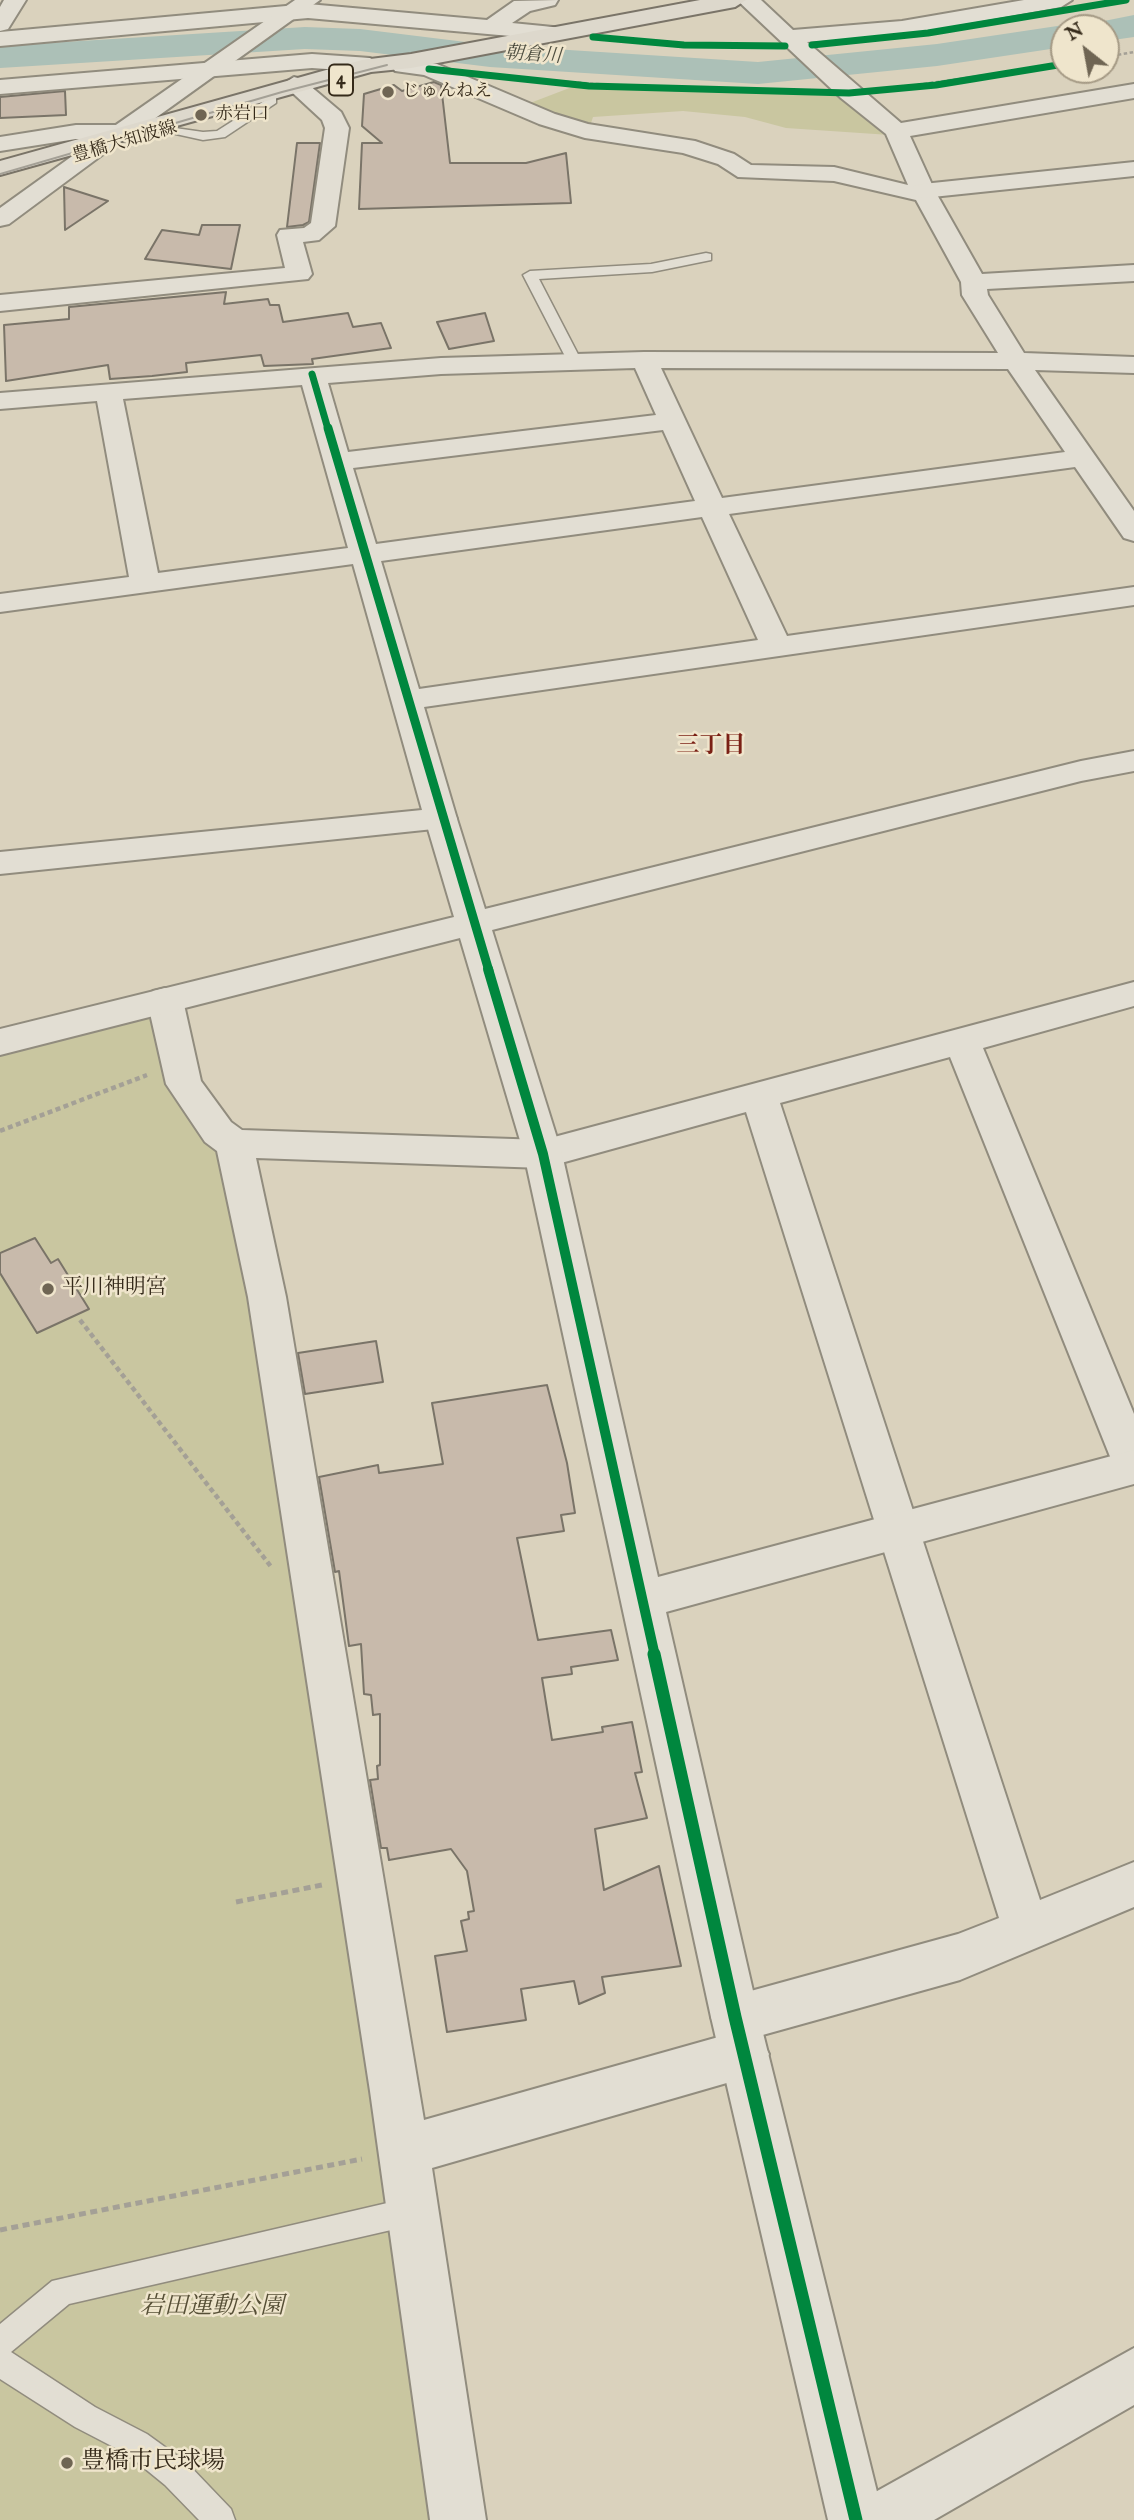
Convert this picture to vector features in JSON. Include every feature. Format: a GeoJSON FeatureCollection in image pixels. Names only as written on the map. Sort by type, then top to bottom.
{"type":"FeatureCollection","features":[{"type":"Feature","properties":{"kind":"main road","name":"豊橋大知波線"},"geometry":{"type":"LineString","coordinates":[[0,168],[121,132],[299,88],[547,34],[736,0]]}},
{"type":"Feature","properties":{"kind":"main road","name":"豊橋大知波線"},"geometry":{"type":"LineString","coordinates":[[0,180],[272,100],[299,88],[370,65],[407,64]]}},
{"type":"Feature","properties":{"kind":"street"},"geometry":{"type":"LineString","coordinates":[[161,26],[180,0]]}},
{"type":"Feature","properties":{"kind":"street"},"geometry":{"type":"LineString","coordinates":[[0,219],[78,166],[90,154],[209,68],[309,0]]}},
{"type":"Feature","properties":{"kind":"street"},"geometry":{"type":"LineString","coordinates":[[493,26],[519,3],[547,0]]}},
{"type":"Feature","properties":{"kind":"street"},"geometry":{"type":"LineString","coordinates":[[748,0],[788,44],[895,131],[923,191],[974,282],[975,295],[1016,361],[1134,532]]}},
{"type":"Feature","properties":{"kind":"street"},"geometry":{"type":"LineString","coordinates":[[788,44],[902,29],[1061,0]]}},
{"type":"Feature","properties":{"kind":"street"},"geometry":{"type":"LineString","coordinates":[[0,39],[285,15],[308,10],[493,26],[547,34]]}},
{"type":"Feature","properties":{"kind":"street"},"geometry":{"type":"LineString","coordinates":[[0,86],[312,61],[370,65]]}},
{"type":"Feature","properties":{"kind":"street"},"geometry":{"type":"LineString","coordinates":[[407,64],[429,69],[547,119],[584,131],[687,146],[726,159],[746,172],[834,174],[911,193],[1134,169]]}},
{"type":"Feature","properties":{"kind":"street"},"geometry":{"type":"LineString","coordinates":[[0,303],[299,274],[289,235],[310,235],[323,226],[337,128],[332,117],[299,88]]}},
{"type":"Feature","properties":{"kind":"street"},"geometry":{"type":"LineString","coordinates":[[895,131],[1134,91]]}},
{"type":"Feature","properties":{"kind":"street"},"geometry":{"type":"LineString","coordinates":[[0,145],[76,132],[121,132]]}},
{"type":"Feature","properties":{"kind":"street"},"geometry":{"type":"LineString","coordinates":[[974,282],[1134,273]]}},
{"type":"Feature","properties":{"kind":"street"},"geometry":{"type":"LineString","coordinates":[[644,360],[776,646]]}},
{"type":"Feature","properties":{"kind":"street"},"geometry":{"type":"LineString","coordinates":[[0,401],[312,374],[575,362],[1016,361],[1134,365]]}},
{"type":"Feature","properties":{"kind":"street"},"geometry":{"type":"LineString","coordinates":[[312,374],[441,819],[542,1154],[739,2036],[856,2520]]}},
{"type":"Feature","properties":{"kind":"street"},"geometry":{"type":"LineString","coordinates":[[108,391],[145,582]]}},
{"type":"Feature","properties":{"kind":"street"},"geometry":{"type":"LineString","coordinates":[[339,461],[670,421]]}},
{"type":"Feature","properties":{"kind":"street"},"geometry":{"type":"LineString","coordinates":[[0,603],[1082,458]]}},
{"type":"Feature","properties":{"kind":"street"},"geometry":{"type":"LineString","coordinates":[[407,700],[1134,596]]}},
{"type":"Feature","properties":{"kind":"street"},"geometry":{"type":"LineString","coordinates":[[0,1042],[1081,771],[1134,761]]}},
{"type":"Feature","properties":{"kind":"street"},"geometry":{"type":"LineString","coordinates":[[0,863],[441,819]]}},
{"type":"Feature","properties":{"kind":"street"},"geometry":{"type":"LineString","coordinates":[[165,1000],[184,1084],[218,1132],[234,1144],[542,1154],[1134,994]]}},
{"type":"Feature","properties":{"kind":"street"},"geometry":{"type":"LineString","coordinates":[[642,1600],[896,1533],[1134,1466],[962,1041]]}},
{"type":"Feature","properties":{"kind":"street"},"geometry":{"type":"LineString","coordinates":[[758,1096],[896,1533],[1026,1929]]}},
{"type":"Feature","properties":{"kind":"street"},"geometry":{"type":"LineString","coordinates":[[234,1144],[267,1297],[318,1603],[404,2151],[457,2520]]}},
{"type":"Feature","properties":{"kind":"street"},"geometry":{"type":"LineString","coordinates":[[404,2151],[739,2036],[791,2005],[960,1957],[1134,1884]]}},
{"type":"Feature","properties":{"kind":"street"},"geometry":{"type":"LineString","coordinates":[[881,2520],[1134,2375]]}},
{"type":"Feature","properties":{"kind":"lane"},"geometry":{"type":"LineString","coordinates":[[575,362],[530,275],[652,268],[679,260],[706,257]]}},
{"type":"Feature","properties":{"kind":"lane"},"geometry":{"type":"LineString","coordinates":[[0,2343],[62,2291],[413,2211]]}},
{"type":"Feature","properties":{"kind":"lane"},"geometry":{"type":"LineString","coordinates":[[0,2362],[85,2417],[137,2444],[176,2474],[220,2520]]}},
{"type":"Feature","properties":{"kind":"path"},"geometry":{"type":"LineString","coordinates":[[644,42],[788,44]]}},
{"type":"Feature","properties":{"kind":"path"},"geometry":{"type":"LineString","coordinates":[[509,77],[662,90],[847,91],[936,85],[1050,66]]}},
{"type":"Feature","properties":{"kind":"path"},"geometry":{"type":"LineString","coordinates":[[0,1130],[180,1062]]}},
{"type":"Feature","properties":{"kind":"path"},"geometry":{"type":"LineString","coordinates":[[80,1320],[292,1594],[318,1603]]}},
{"type":"Feature","properties":{"kind":"path"},"geometry":{"type":"LineString","coordinates":[[236,1902],[361,1877]]}},
{"type":"Feature","properties":{"kind":"path"},"geometry":{"type":"LineString","coordinates":[[0,2231],[404,2151]]}},
{"type":"Feature","properties":{"kind":"green space"},"geometry":{"type":"Polygon","coordinates":[[[572,87],[840,96],[890,135],[786,128],[745,117],[683,111],[593,117],[589,129],[525,105],[572,87]]]}},
{"type":"Feature","properties":{"kind":"green space","name":"岩田運動公園"},"geometry":{"type":"Polygon","coordinates":[[[165,1000],[184,1081],[234,1144],[458,2520],[0,2520],[0,1042],[165,1000]]]}},
{"type":"Feature","properties":{"kind":"building"},"geometry":{"type":"Polygon","coordinates":[[[434,82],[441,85],[450,163],[526,163],[566,153],[571,203],[359,209],[362,143],[382,143],[362,126],[364,94],[394,85],[402,91],[434,82]]]}},
{"type":"Feature","properties":{"kind":"building"},"geometry":{"type":"Polygon","coordinates":[[[65,91],[66,115],[0,118],[0,97],[65,91]]]}},
{"type":"Feature","properties":{"kind":"building"},"geometry":{"type":"Polygon","coordinates":[[[297,143],[320,143],[309,222],[287,227],[297,143]]]}},
{"type":"Feature","properties":{"kind":"building"},"geometry":{"type":"Polygon","coordinates":[[[64,187],[108,201],[65,230],[64,187]]]}},
{"type":"Feature","properties":{"kind":"building"},"geometry":{"type":"Polygon","coordinates":[[[202,225],[240,225],[231,269],[145,259],[162,230],[199,235],[202,225]]]}},
{"type":"Feature","properties":{"kind":"building"},"geometry":{"type":"Polygon","coordinates":[[[226,292],[224,304],[268,299],[270,305],[279,305],[283,322],[348,313],[353,327],[381,323],[391,348],[312,359],[313,364],[264,366],[261,355],[186,363],[187,372],[152,376],[110,379],[108,365],[6,381],[4,325],[69,319],[69,307],[226,292]]]}},
{"type":"Feature","properties":{"kind":"building"},"geometry":{"type":"Polygon","coordinates":[[[485,313],[494,341],[449,349],[437,322],[485,313]]]}},
{"type":"Feature","properties":{"kind":"building","name":"平川神明宮"},"geometry":{"type":"Polygon","coordinates":[[[35,1238],[51,1263],[58,1259],[89,1309],[37,1333],[0,1273],[0,1253],[35,1238]]]}},
{"type":"Feature","properties":{"kind":"building"},"geometry":{"type":"Polygon","coordinates":[[[376,1341],[383,1382],[305,1394],[298,1353],[376,1341]]]}},
{"type":"Feature","properties":{"kind":"building"},"geometry":{"type":"Polygon","coordinates":[[[547,1385],[567,1463],[575,1513],[561,1515],[564,1531],[517,1538],[538,1640],[611,1630],[618,1660],[571,1667],[572,1674],[542,1678],[552,1740],[603,1732],[602,1727],[632,1722],[642,1772],[635,1773],[647,1818],[595,1829],[604,1890],[659,1866],[681,1966],[602,1977],[605,1993],[579,2004],[574,1981],[521,1989],[526,2020],[447,2032],[435,1956],[467,1951],[461,1921],[469,1919],[468,1912],[474,1911],[467,1871],[451,1849],[389,1860],[387,1848],[381,1848],[370,1780],[378,1779],[380,1714],[373,1715],[371,1695],[364,1694],[361,1644],[349,1646],[339,1571],[335,1572],[319,1477],[378,1465],[379,1473],[443,1464],[432,1403],[547,1385]]]}},
{"type":"Feature","properties":{"kind":"waterway","name":"朝倉川"},"geometry":{"type":"LineString","coordinates":[[1120,28],[1134,26]]}},
{"type":"Feature","properties":{"kind":"waterway","name":"朝倉川"},"geometry":{"type":"LineString","coordinates":[[0,57],[305,38],[360,40],[490,56],[758,73],[937,55],[1050,38]]}},
{"type":"Feature","properties":{"kind":"tram line"},"geometry":{"type":"LineString","coordinates":[[0,174],[282,92],[387,65]]}},
{"type":"Feature","properties":{"kind":"cycle path"},"geometry":{"type":"LineString","coordinates":[[812,45],[928,33],[1126,0]]}},
{"type":"Feature","properties":{"kind":"cycle path"},"geometry":{"type":"LineString","coordinates":[[593,37],[684,45],[785,46]]}},
{"type":"Feature","properties":{"kind":"cycle path"},"geometry":{"type":"LineString","coordinates":[[429,69],[589,86],[849,93],[936,85],[1050,66]]}},
{"type":"Feature","properties":{"kind":"cycle path"},"geometry":{"type":"LineString","coordinates":[[312,374],[543,1154],[735,2017],[856,2520]]}},
{"type":"Feature","properties":{"kind":"place","name":"じゅんねえ"},"geometry":{"type":"Point","coordinates":[388,92]}},
{"type":"Feature","properties":{"kind":"place","name":"赤岩口"},"geometry":{"type":"Point","coordinates":[201,115]}},
{"type":"Feature","properties":{"kind":"place","name":"平川神明宮"},"geometry":{"type":"Point","coordinates":[48,1289]}},
{"type":"Feature","properties":{"kind":"place","name":"豊橋市民球場"},"geometry":{"type":"Point","coordinates":[67,2463]}},
{"type":"Feature","properties":{"kind":"district","name":"三丁目"},"geometry":{"type":"Point","coordinates":[711,747]}}]}
